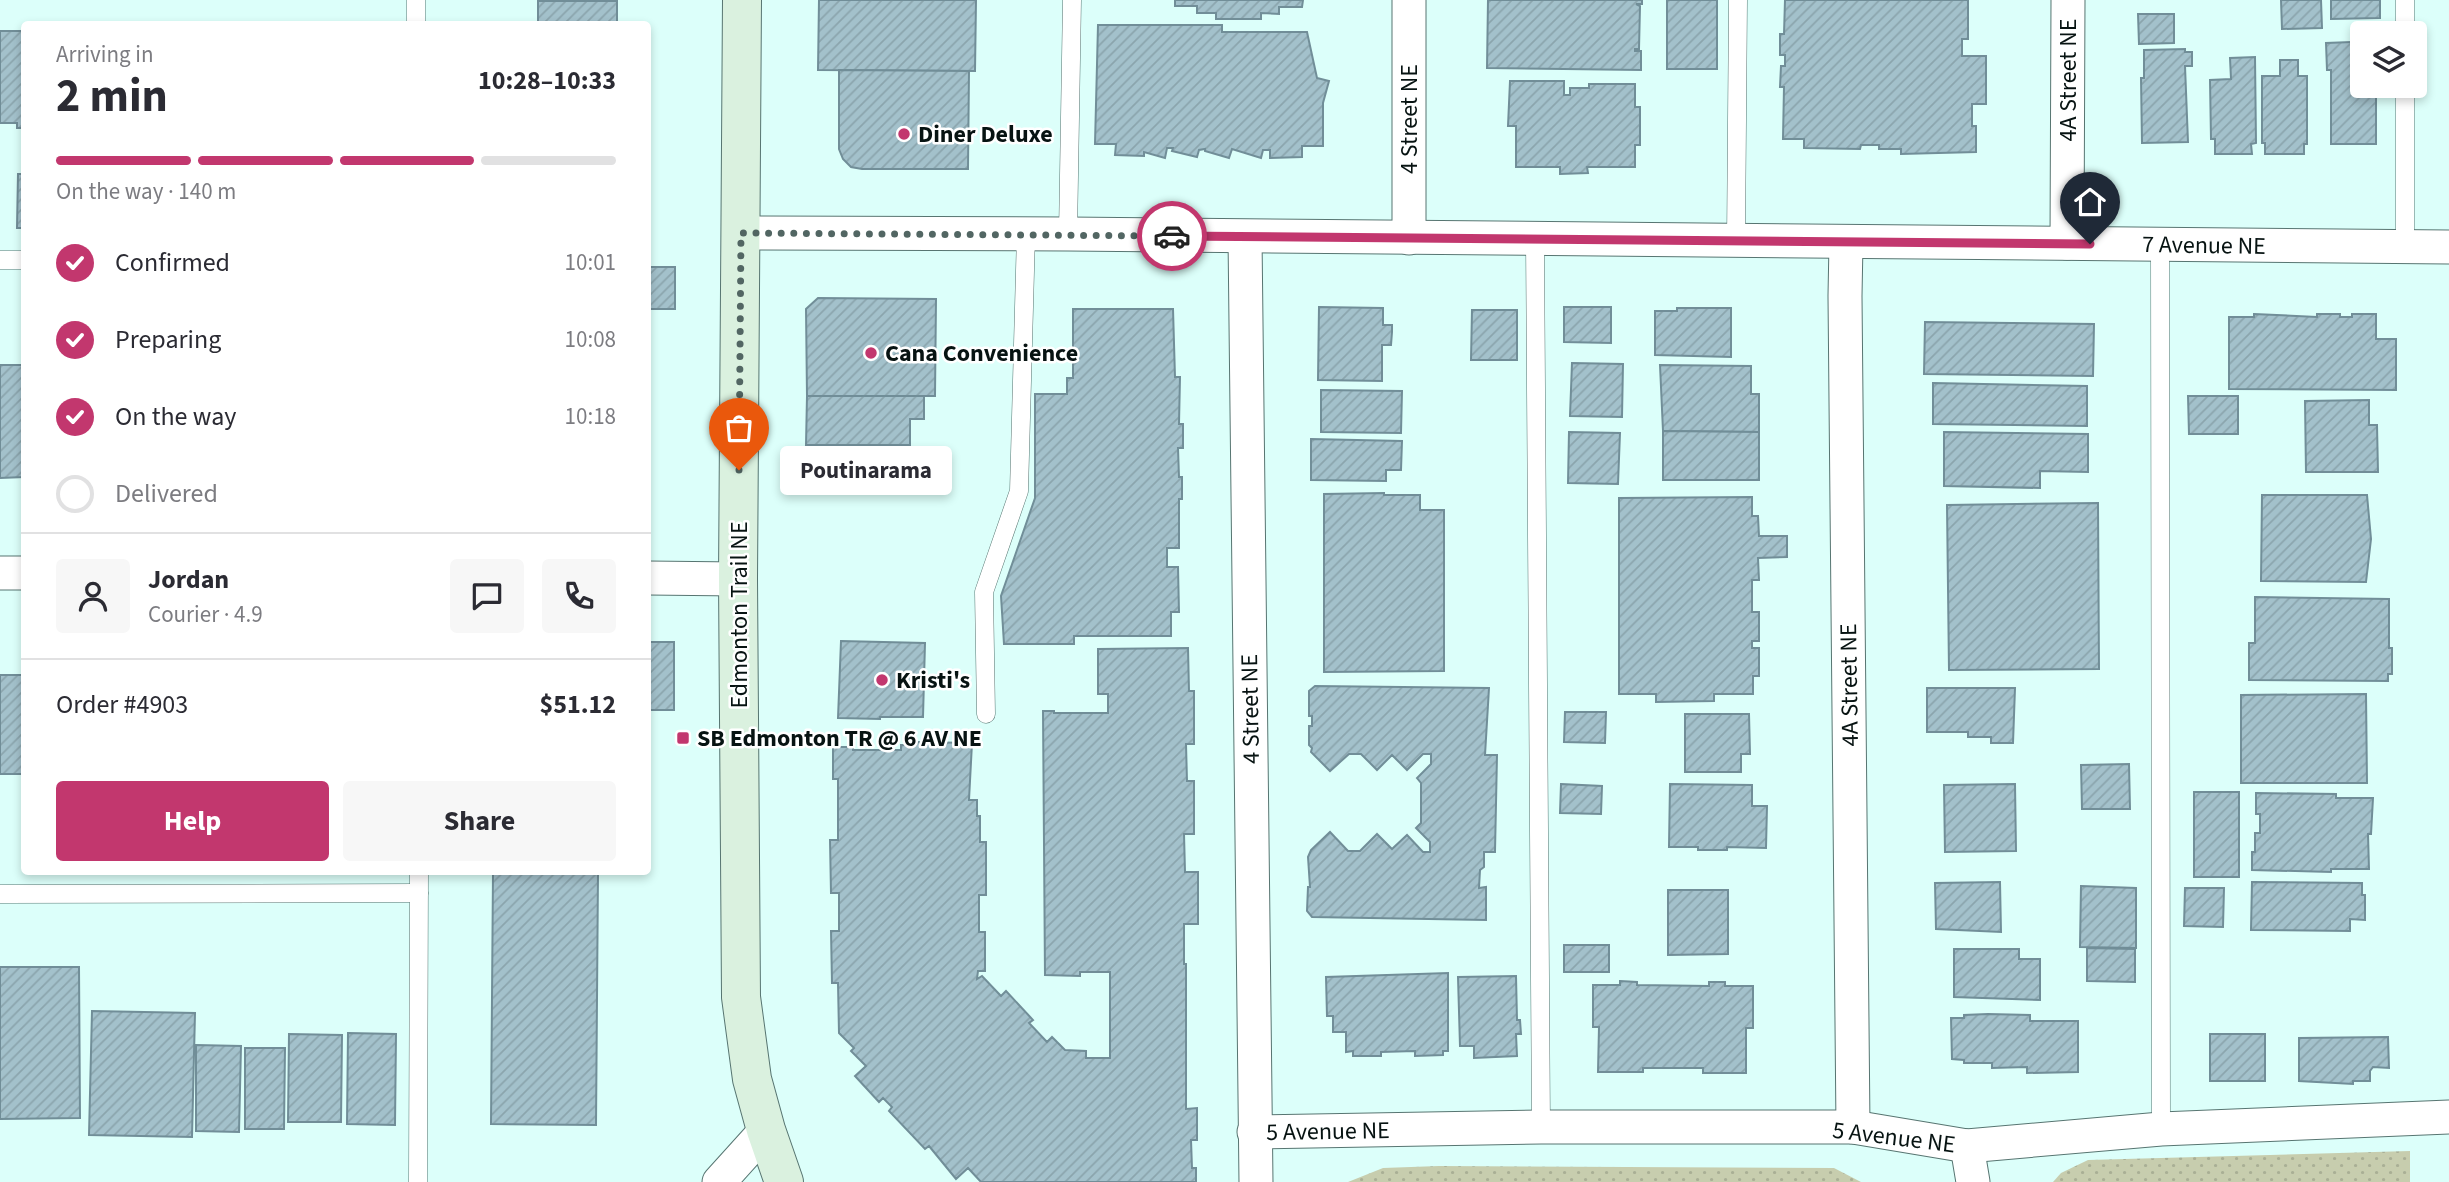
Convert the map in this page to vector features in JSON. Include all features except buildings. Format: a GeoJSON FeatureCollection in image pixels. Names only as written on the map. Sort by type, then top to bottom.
{"type":"FeatureCollection","features":[{"type":"Feature","properties":{"kind":"main road","name":"Edmonton Trail NE"},"geometry":{"type":"LineString","coordinates":[[742,0],[738,579],[741,997],[752,1079],[766,1130],[785,1182]]}},
{"type":"Feature","properties":{"kind":"street","name":"4 Street NE"},"geometry":{"type":"LineString","coordinates":[[1409,0],[1409,238]]}},
{"type":"Feature","properties":{"kind":"street","name":"4A Street NE"},"geometry":{"type":"LineString","coordinates":[[2067,0],[2067,243]]}},
{"type":"Feature","properties":{"kind":"street","name":"7 Avenue NE"},"geometry":{"type":"LineString","coordinates":[[741,233],[2449,247]]}},
{"type":"Feature","properties":{"kind":"street","name":"4 Street NE"},"geometry":{"type":"LineString","coordinates":[[1245,237],[1256,1182]]}},
{"type":"Feature","properties":{"kind":"street","name":"4A Street NE"},"geometry":{"type":"LineString","coordinates":[[1846,243],[1853,1127]]}},
{"type":"Feature","properties":{"kind":"street"},"geometry":{"type":"LineString","coordinates":[[0,573],[21,573]]}},
{"type":"Feature","properties":{"kind":"street"},"geometry":{"type":"LineString","coordinates":[[651,578],[738,579]]}},
{"type":"Feature","properties":{"kind":"street","name":"5 Avenue NE"},"geometry":{"type":"LineString","coordinates":[[1254,1132],[1541,1127],[1853,1127],[1967,1146],[2161,1129],[2449,1117]]}},
{"type":"Feature","properties":{"kind":"street"},"geometry":{"type":"LineString","coordinates":[[719,1182],[766,1130]]}},
{"type":"Feature","properties":{"kind":"street"},"geometry":{"type":"LineString","coordinates":[[1967,1146],[1973,1182]]}},
{"type":"Feature","properties":{"kind":"lane"},"geometry":{"type":"LineString","coordinates":[[416,0],[416,21]]}},
{"type":"Feature","properties":{"kind":"lane"},"geometry":{"type":"LineString","coordinates":[[1068,234],[1072,0]]}},
{"type":"Feature","properties":{"kind":"lane"},"geometry":{"type":"LineString","coordinates":[[1736,240],[1738,0]]}},
{"type":"Feature","properties":{"kind":"lane"},"geometry":{"type":"LineString","coordinates":[[2405,0],[2405,21]]}},
{"type":"Feature","properties":{"kind":"lane"},"geometry":{"type":"LineString","coordinates":[[2405,98],[2405,247]]}},
{"type":"Feature","properties":{"kind":"lane"},"geometry":{"type":"LineString","coordinates":[[986,715],[984,592],[1019,491],[1026,234]]}},
{"type":"Feature","properties":{"kind":"lane"},"geometry":{"type":"LineString","coordinates":[[1535,240],[1541,1127]]}},
{"type":"Feature","properties":{"kind":"lane"},"geometry":{"type":"LineString","coordinates":[[2160,244],[2161,1129]]}},
{"type":"Feature","properties":{"kind":"lane"},"geometry":{"type":"LineString","coordinates":[[0,260],[21,260]]}},
{"type":"Feature","properties":{"kind":"lane"},"geometry":{"type":"LineString","coordinates":[[418,1182],[419,875]]}},
{"type":"Feature","properties":{"kind":"lane"},"geometry":{"type":"LineString","coordinates":[[0,894],[419,893]]}},
{"type":"Feature","properties":{"kind":"green space"},"geometry":{"type":"Polygon","coordinates":[[[2410,1151],[2410,1182],[2053,1182],[2061,1173],[2088,1160],[2410,1151]]]}},
{"type":"Feature","properties":{"kind":"green space"},"geometry":{"type":"Polygon","coordinates":[[[1383,1168],[1834,1168],[1861,1182],[1348,1182],[1383,1168]]]}},
{"type":"Feature","properties":{"kind":"way so far"},"geometry":{"type":"LineString","coordinates":[[739,470],[741,233],[1172,236]]}},
{"type":"Feature","properties":{"kind":"place","name":"Diner Deluxe"},"geometry":{"type":"Point","coordinates":[904,134]}},
{"type":"Feature","properties":{"kind":"place","name":"Cana Convenience"},"geometry":{"type":"Point","coordinates":[871,353]}},
{"type":"Feature","properties":{"kind":"place","name":"Poutinarama"},"geometry":{"type":"Point","coordinates":[739,470]}},
{"type":"Feature","properties":{"kind":"place","name":"Kristi's"},"geometry":{"type":"Point","coordinates":[882,680]}},
{"type":"Feature","properties":{"kind":"place","name":"SB Edmonton TR @ 6 AV NE"},"geometry":{"type":"Point","coordinates":[683,738]}},
{"type":"Feature","properties":{"kind":"route"},"geometry":{"type":"LineString","coordinates":[[1172,236],[2090,244]]}}]}
